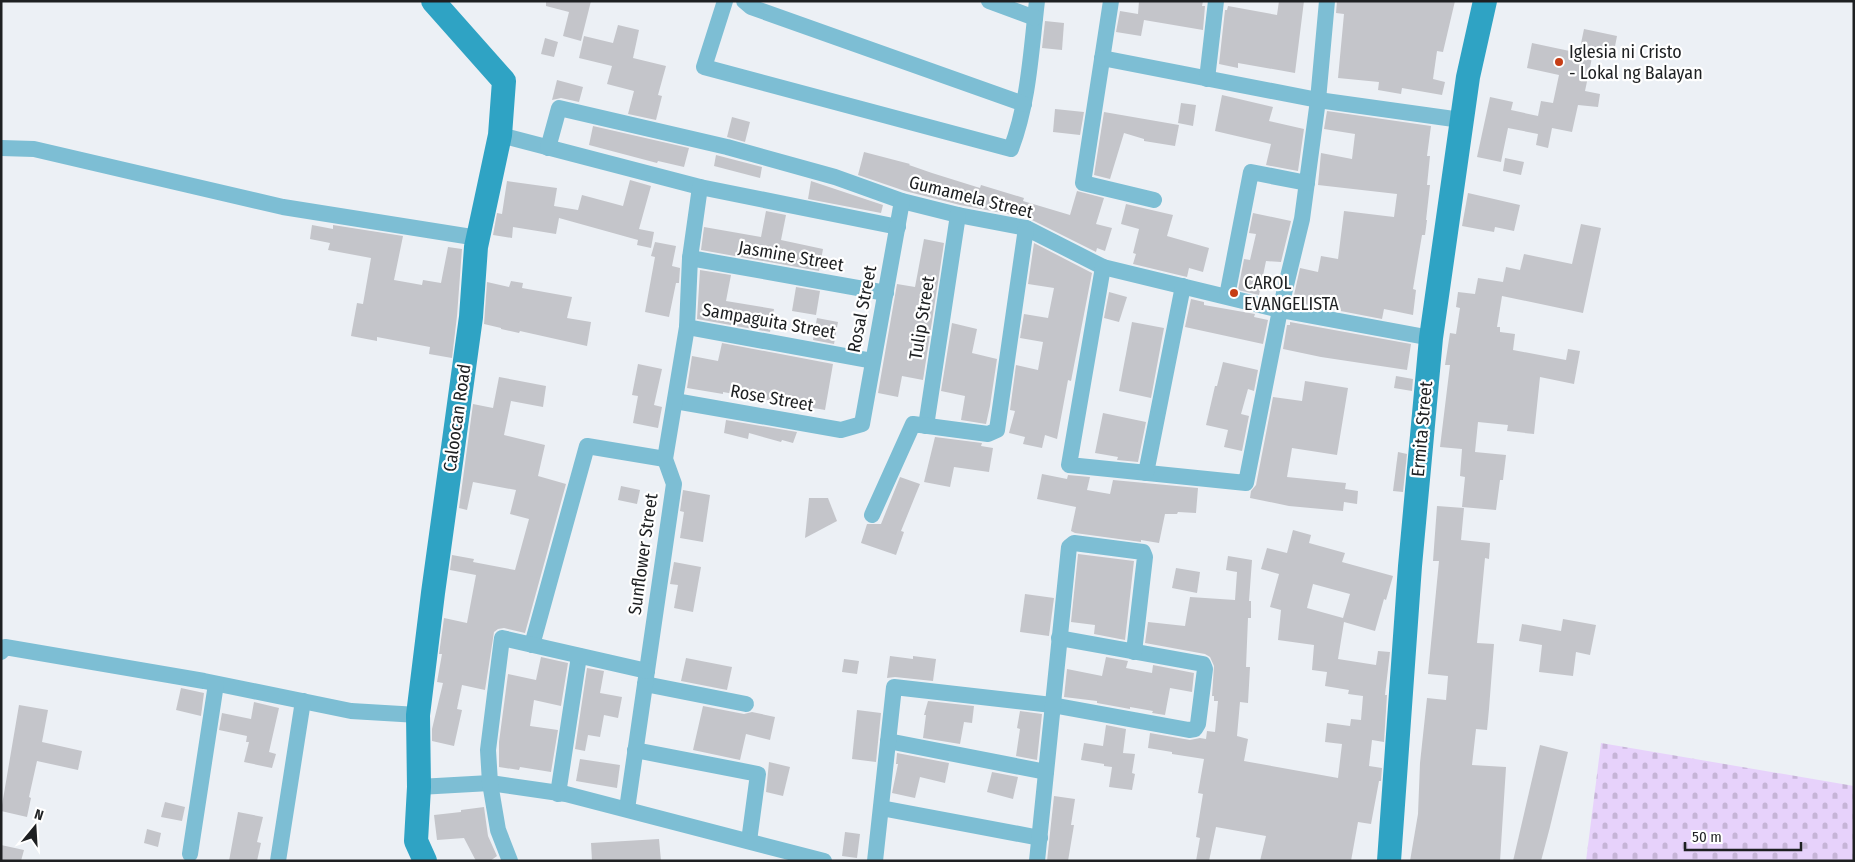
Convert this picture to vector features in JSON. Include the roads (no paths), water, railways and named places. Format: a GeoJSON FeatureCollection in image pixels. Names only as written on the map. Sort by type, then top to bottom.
{"type":"FeatureCollection","features":[{"type":"Feature","properties":{"kind":"street","name":"Caloocan Road"},"geometry":{"type":"LineString","coordinates":[[425,861],[416,841],[419,787],[418,715],[471,317],[478,238],[500,135],[504,81],[433,1]]}},
{"type":"Feature","properties":{"kind":"street"},"geometry":{"type":"LineString","coordinates":[[725,1],[704,67],[1011,149],[1024,104],[1037,1]]}},
{"type":"Feature","properties":{"kind":"street"},"geometry":{"type":"LineString","coordinates":[[744,1],[752,7],[1024,104]]}},
{"type":"Feature","properties":{"kind":"street"},"geometry":{"type":"LineString","coordinates":[[989,1],[1035,18]]}},
{"type":"Feature","properties":{"kind":"street"},"geometry":{"type":"LineString","coordinates":[[1110,1],[1083,182],[1154,200]]}},
{"type":"Feature","properties":{"kind":"street"},"geometry":{"type":"LineString","coordinates":[[1207,79],[1216,1]]}},
{"type":"Feature","properties":{"kind":"street"},"geometry":{"type":"LineString","coordinates":[[1103,267],[1069,465],[1246,483],[1280,310],[1302,219],[1318,100],[1327,1]]}},
{"type":"Feature","properties":{"kind":"street","name":"Ermita Street"},"geometry":{"type":"LineString","coordinates":[[1390,861],[1410,566],[1430,338],[1468,77],[1485,1]]}},
{"type":"Feature","properties":{"kind":"street"},"geometry":{"type":"LineString","coordinates":[[1102,58],[1318,100],[1461,120]]}},
{"type":"Feature","properties":{"kind":"street","name":"Gumamela Street"},"geometry":{"type":"LineString","coordinates":[[548,148],[559,108],[745,152],[834,177],[902,201],[958,215],[1026,228],[1103,267],[1280,310],[1430,338]]}},
{"type":"Feature","properties":{"kind":"street"},"geometry":{"type":"LineString","coordinates":[[500,135],[700,187],[898,227]]}},
{"type":"Feature","properties":{"kind":"street"},"geometry":{"type":"LineString","coordinates":[[1,148],[34,149],[283,206],[478,238]]}},
{"type":"Feature","properties":{"kind":"street"},"geometry":{"type":"LineString","coordinates":[[1227,296],[1252,172],[1307,183]]}},
{"type":"Feature","properties":{"kind":"street"},"geometry":{"type":"LineString","coordinates":[[532,645],[586,446],[665,460],[687,327],[690,258],[700,187]]}},
{"type":"Feature","properties":{"kind":"street","name":"Rosal Street"},"geometry":{"type":"LineString","coordinates":[[862,424],[902,201]]}},
{"type":"Feature","properties":{"kind":"street","name":"Tulip Street"},"geometry":{"type":"LineString","coordinates":[[926,426],[958,215]]}},
{"type":"Feature","properties":{"kind":"street"},"geometry":{"type":"LineString","coordinates":[[872,515],[913,424],[988,434],[997,430],[1026,228]]}},
{"type":"Feature","properties":{"kind":"street","name":"Jasmine Street"},"geometry":{"type":"LineString","coordinates":[[690,258],[886,293]]}},
{"type":"Feature","properties":{"kind":"street"},"geometry":{"type":"LineString","coordinates":[[1146,473],[1183,286]]}},
{"type":"Feature","properties":{"kind":"street","name":"Sampaguita Street"},"geometry":{"type":"LineString","coordinates":[[687,327],[873,361]]}},
{"type":"Feature","properties":{"kind":"street","name":"Rose Street"},"geometry":{"type":"LineString","coordinates":[[675,401],[841,430],[862,424]]}},
{"type":"Feature","properties":{"kind":"street","name":"Sunflower Street"},"geometry":{"type":"LineString","coordinates":[[627,809],[674,484],[665,460]]}},
{"type":"Feature","properties":{"kind":"street"},"geometry":{"type":"LineString","coordinates":[[1037,861],[1068,547],[1074,543],[1143,552],[1145,557],[1134,652]]}},
{"type":"Feature","properties":{"kind":"street"},"geometry":{"type":"LineString","coordinates":[[510,861],[498,830],[490,783],[488,750],[502,638],[579,656],[646,678],[746,704]]}},
{"type":"Feature","properties":{"kind":"street"},"geometry":{"type":"LineString","coordinates":[[875,861],[894,687],[1052,705],[1178,728],[1195,729],[1198,724],[1205,669],[1203,664],[1059,638]]}},
{"type":"Feature","properties":{"kind":"street"},"geometry":{"type":"LineString","coordinates":[[2,649],[216,684],[351,711],[418,715]]}},
{"type":"Feature","properties":{"kind":"street"},"geometry":{"type":"LineString","coordinates":[[558,794],[579,656]]}},
{"type":"Feature","properties":{"kind":"street"},"geometry":{"type":"LineString","coordinates":[[190,854],[216,684]]}},
{"type":"Feature","properties":{"kind":"street"},"geometry":{"type":"LineString","coordinates":[[278,861],[303,701]]}},
{"type":"Feature","properties":{"kind":"street"},"geometry":{"type":"LineString","coordinates":[[888,741],[1046,772]]}},
{"type":"Feature","properties":{"kind":"street"},"geometry":{"type":"LineString","coordinates":[[635,750],[758,774],[749,841]]}},
{"type":"Feature","properties":{"kind":"street"},"geometry":{"type":"LineString","coordinates":[[419,787],[490,783],[566,794],[824,861]]}},
{"type":"Feature","properties":{"kind":"street"},"geometry":{"type":"LineString","coordinates":[[881,808],[1040,838]]}},
{"type":"Feature","properties":{"kind":"place","name":"Iglesia ni Cristo - Lokal ng Balayan"},"geometry":{"type":"Point","coordinates":[1559,62]}},
{"type":"Feature","properties":{"kind":"place","name":"CAROL EVANGELISTA"},"geometry":{"type":"Point","coordinates":[1234,293]}}]}
